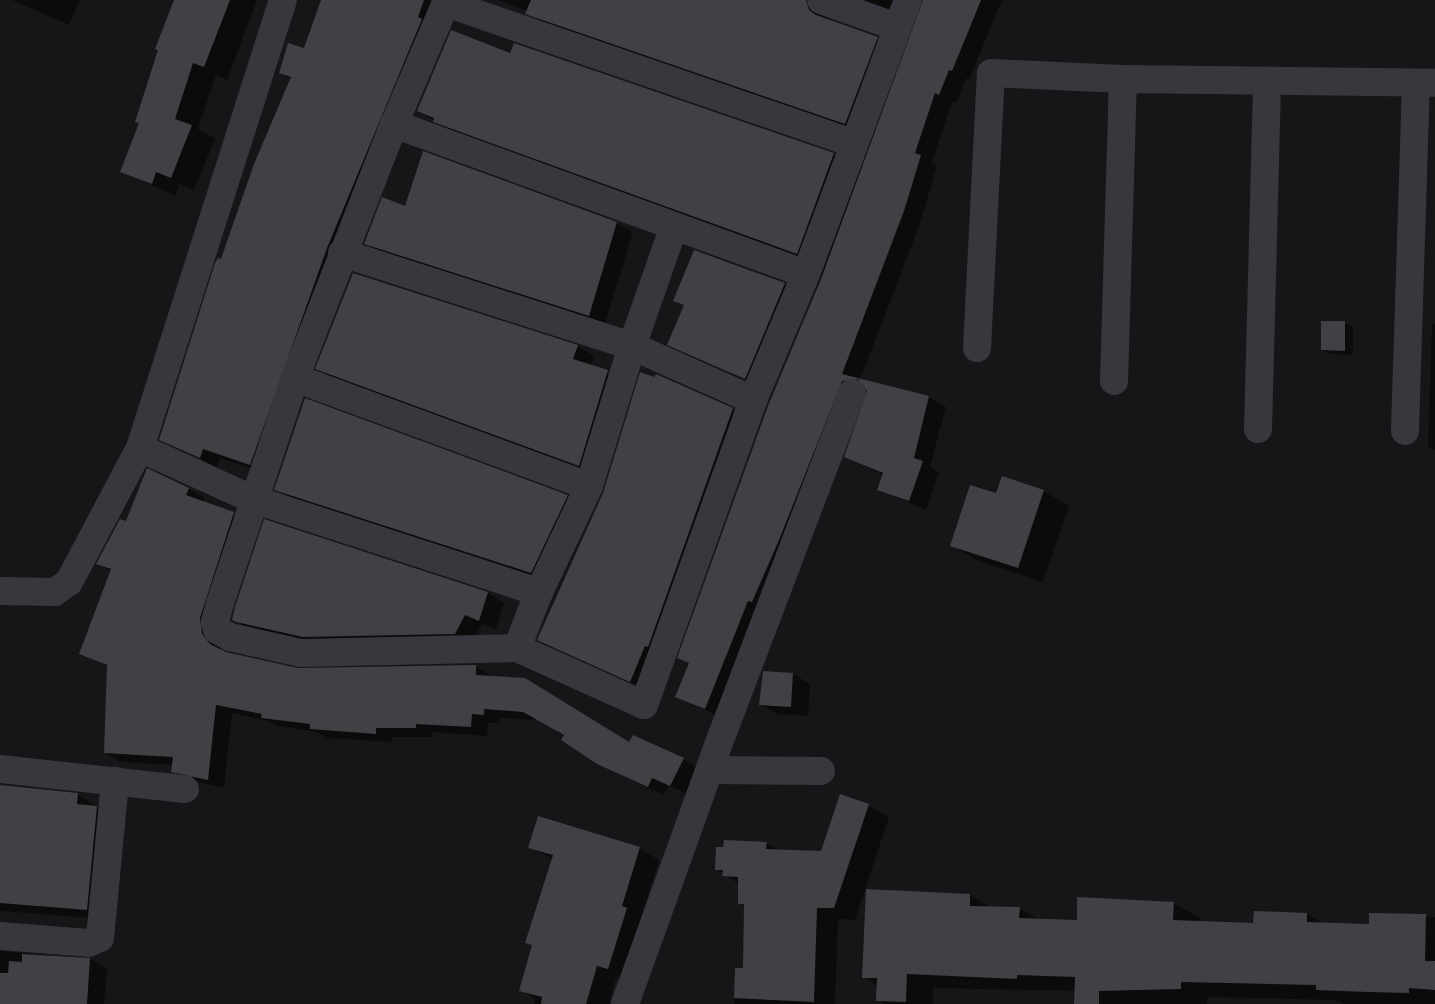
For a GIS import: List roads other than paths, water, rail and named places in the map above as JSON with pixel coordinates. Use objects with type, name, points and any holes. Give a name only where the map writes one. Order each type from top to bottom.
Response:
[{"type":"street","points":[[0,591],[55,592],[69,582],[140,448],[283,0]]},
{"type":"street","points":[[820,0],[897,27]]},
{"type":"street","points":[[853,143],[446,1],[394,124],[294,378],[252,499],[214,622],[222,634],[301,653],[517,648],[644,705],[753,400],[806,274],[853,143],[908,0]]},
{"type":"street","points":[[977,348],[991,73],[1123,79],[1425,83],[1405,431]]},
{"type":"street","points":[[1114,381],[1123,79]]},
{"type":"street","points":[[1258,429],[1267,81]]},
{"type":"street","points":[[394,124],[806,274]]},
{"type":"street","points":[[517,648],[538,592],[589,486],[632,346],[674,226]]},
{"type":"street","points":[[342,253],[632,346],[753,400]]},
{"type":"street","points":[[294,378],[589,486]]},
{"type":"street","points":[[625,1004],[710,770],[852,393]]},
{"type":"street","points":[[140,448],[252,499],[538,592]]},
{"type":"street","points":[[0,769],[184,789]]},
{"type":"street","points":[[710,770],[821,770]]},
{"type":"street","points":[[0,936],[88,943],[100,938],[115,781]]}]
